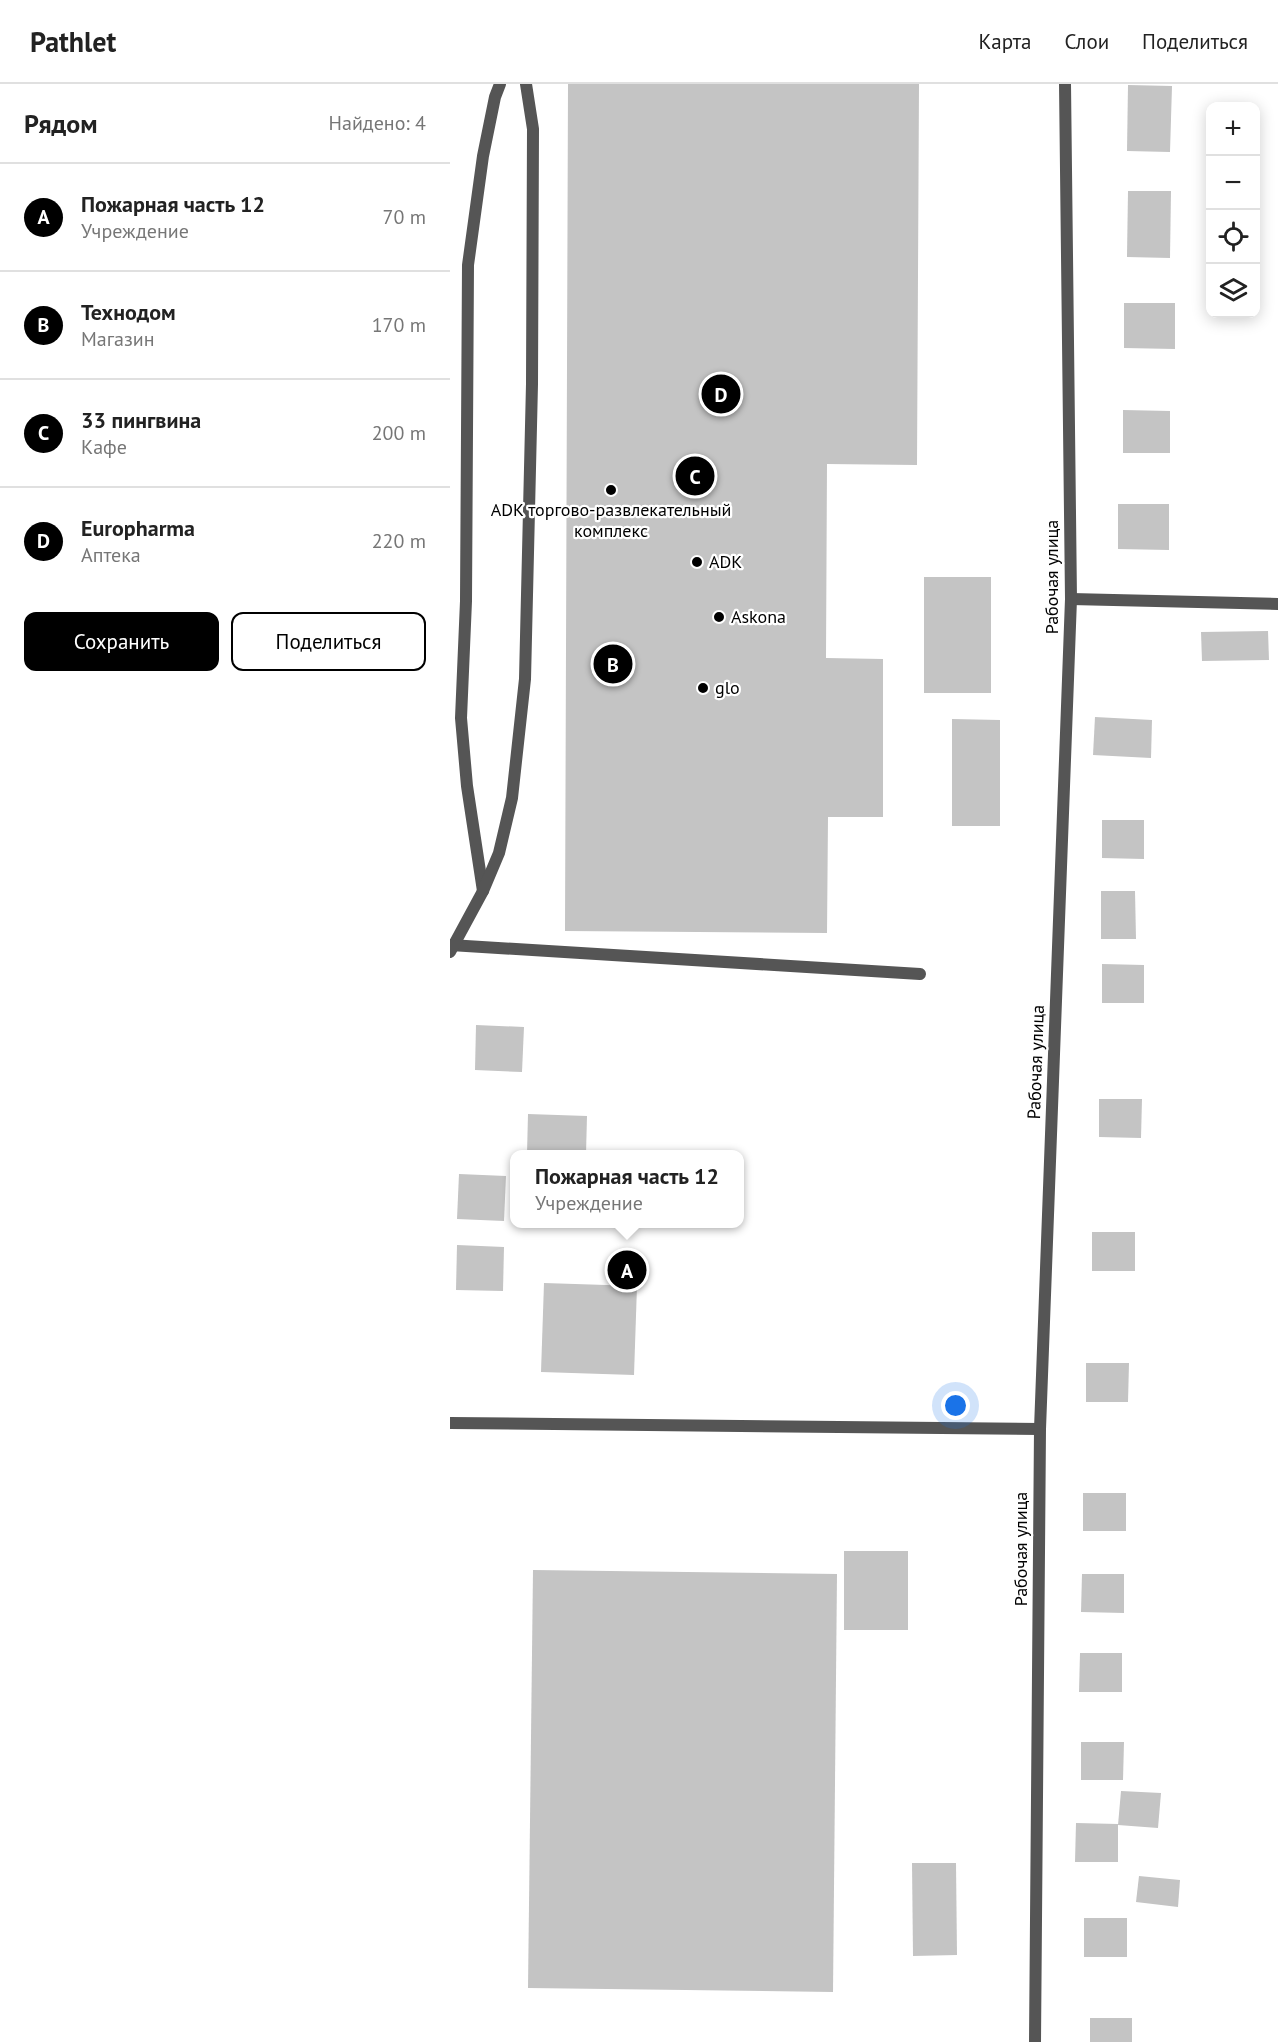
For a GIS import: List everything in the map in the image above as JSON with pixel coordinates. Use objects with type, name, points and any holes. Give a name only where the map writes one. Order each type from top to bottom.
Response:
[{"type":"street","points":[[483,891],[467,786],[461,718],[466,601],[468,265],[483,156],[495,97],[500,84]]},
{"type":"street","points":[[526,84],[533,129],[532,384],[525,679],[512,798],[499,853],[483,891],[451,947],[920,974]]},
{"type":"street","name":"Рабочая улица","points":[[1035,2042],[1040,1429],[1071,599],[1065,84]]},
{"type":"street","points":[[1071,599],[1278,604]]},
{"type":"street","points":[[450,1423],[1040,1429]]},
{"type":"building","name":"ADK","points":[[568,84],[919,84],[917,465],[827,464],[826,658],[883,659],[883,817],[828,817],[827,933],[565,931]]},
{"type":"building","points":[[1128,85],[1172,86],[1170,152],[1127,151]]},
{"type":"building","points":[[1128,191],[1171,191],[1170,258],[1127,257]]},
{"type":"building","points":[[1124,303],[1175,303],[1175,349],[1124,348]]},
{"type":"building","points":[[1123,410],[1170,411],[1170,453],[1123,453]]},
{"type":"building","points":[[1118,504],[1169,504],[1169,550],[1118,549]]},
{"type":"building","points":[[924,577],[991,577],[991,693],[924,693]]},
{"type":"building","points":[[1268,631],[1269,660],[1202,661],[1201,632]]},
{"type":"building","points":[[1095,717],[1152,720],[1151,758],[1093,755]]},
{"type":"building","points":[[952,719],[1000,720],[1000,826],[952,826]]},
{"type":"building","points":[[1102,820],[1144,820],[1144,859],[1102,858]]},
{"type":"building","points":[[1101,891],[1135,891],[1136,939],[1101,939]]},
{"type":"building","points":[[1102,964],[1144,965],[1144,1003],[1102,1003]]},
{"type":"building","points":[[476,1025],[524,1027],[522,1072],[475,1070]]},
{"type":"building","points":[[1099,1099],[1142,1099],[1141,1138],[1099,1137]]},
{"type":"building","points":[[528,1114],[587,1116],[586,1150],[527,1150]]},
{"type":"building","points":[[459,1174],[506,1176],[504,1221],[457,1219]]},
{"type":"building","points":[[1092,1232],[1135,1232],[1135,1271],[1092,1271]]},
{"type":"building","points":[[457,1245],[504,1247],[503,1291],[456,1290]]},
{"type":"building","points":[[544,1283],[637,1286],[634,1375],[541,1372]]},
{"type":"building","points":[[1086,1363],[1129,1363],[1128,1402],[1086,1402]]},
{"type":"building","points":[[1083,1493],[1126,1493],[1126,1531],[1083,1531]]},
{"type":"building","points":[[844,1551],[908,1551],[908,1630],[844,1630]]},
{"type":"building","points":[[533,1570],[837,1574],[833,1992],[528,1988]]},
{"type":"building","points":[[1082,1574],[1124,1574],[1124,1613],[1081,1612]]},
{"type":"building","points":[[1080,1653],[1122,1653],[1122,1692],[1079,1692]]},
{"type":"building","points":[[1081,1742],[1124,1742],[1123,1780],[1081,1780]]},
{"type":"building","points":[[1121,1791],[1161,1793],[1158,1828],[1118,1825]]},
{"type":"building","points":[[1076,1823],[1118,1824],[1118,1862],[1075,1862]]},
{"type":"building","points":[[912,1863],[956,1863],[957,1955],[913,1956]]},
{"type":"building","points":[[1139,1876],[1180,1880],[1178,1907],[1136,1902]]},
{"type":"building","points":[[1084,1918],[1127,1918],[1127,1957],[1084,1957]]},
{"type":"building","points":[[1090,2018],[1132,2018],[1132,2042],[1090,2042]]},
{"type":"place","name":"Europharma","points":[[721,394]]},
{"type":"place","name":"33 пингвина","points":[[695,476]]},
{"type":"place","name":"ADK торгово-развлекательный комплекс","points":[[611,490]]},
{"type":"place","name":"ADK","points":[[697,562]]},
{"type":"place","name":"Askona","points":[[719,617]]},
{"type":"place","name":"Технодом","points":[[613,664]]},
{"type":"place","name":"glo","points":[[703,688]]},
{"type":"place","name":"Пожарная часть 12","points":[[627,1270]]}]
